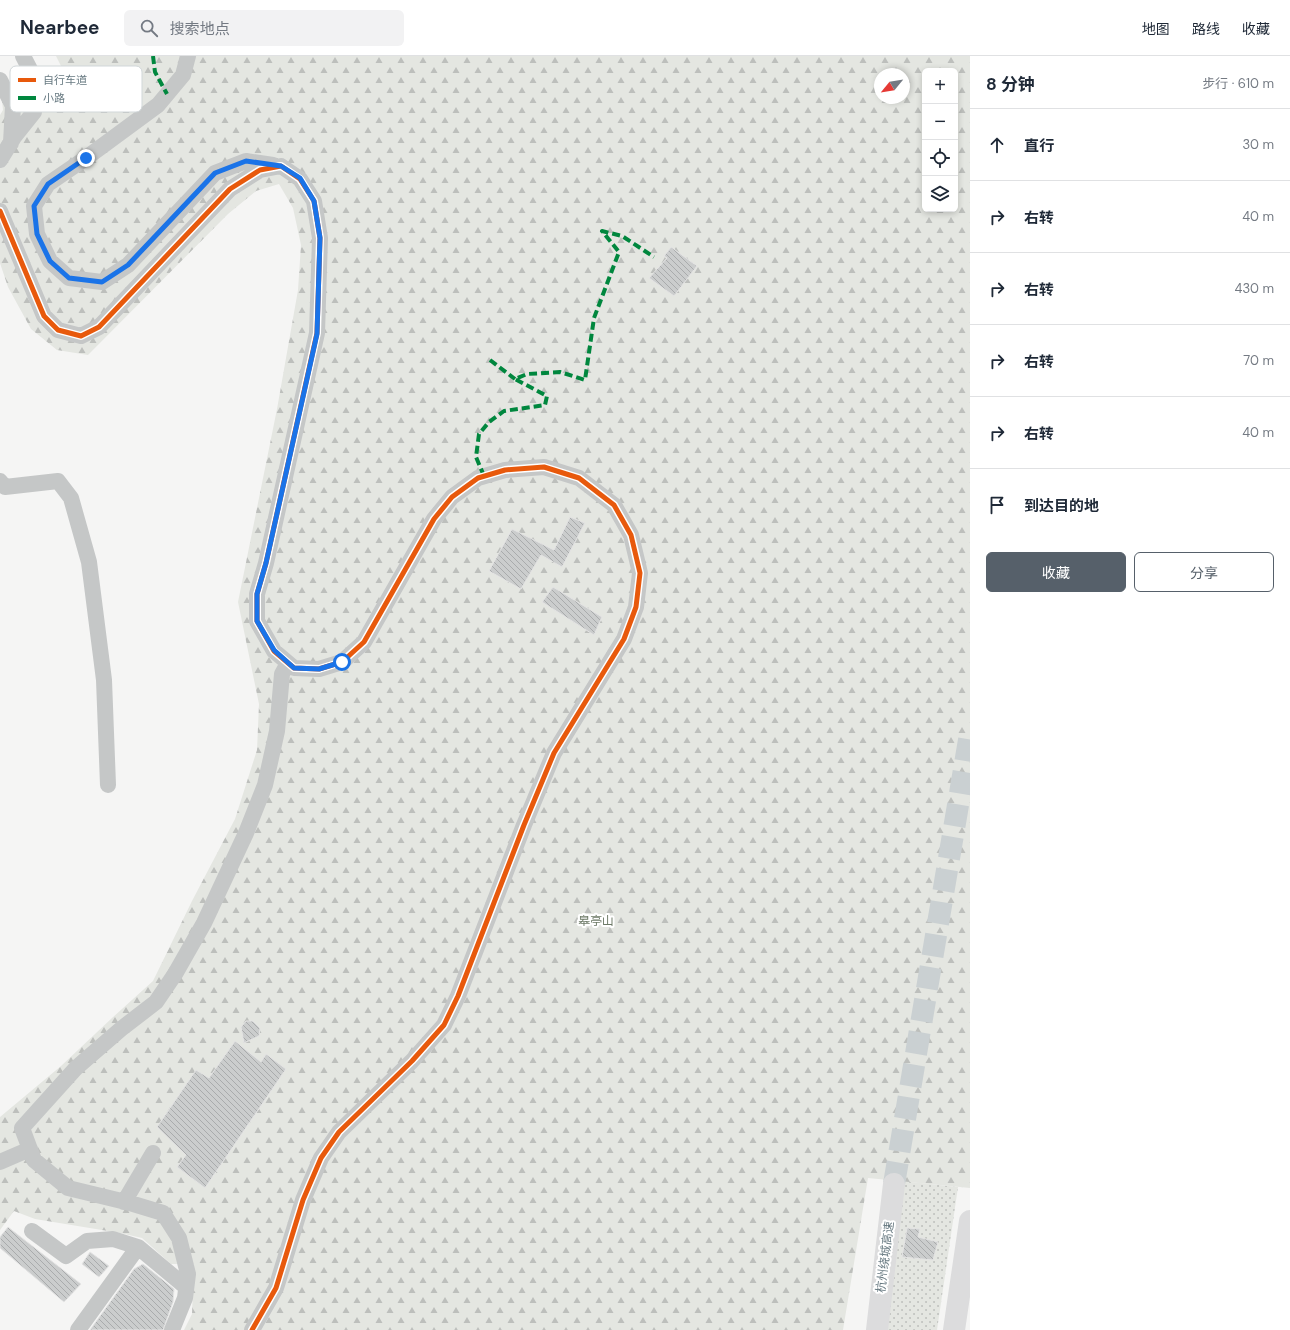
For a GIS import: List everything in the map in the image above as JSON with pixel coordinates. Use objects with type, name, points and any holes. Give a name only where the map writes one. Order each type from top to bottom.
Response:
[{"type":"highway","name":"杭州绕城高速","points":[[877,1330],[894,1184]]},
{"type":"highway","points":[[954,1330],[970,1221]]},
{"type":"street","points":[[23,56],[28,66]]},
{"type":"street","points":[[188,56],[183,75],[158,105],[48,184],[34,206],[37,234],[50,261],[69,278],[102,282],[128,265],[215,173],[246,161],[281,166],[300,178],[314,201],[320,238],[317,334],[266,563],[257,594],[257,621],[274,650],[294,668],[319,669],[342,662],[364,642],[434,519],[452,497],[478,478],[505,470],[544,468],[579,478],[614,505],[631,536],[640,573],[636,607],[624,639],[554,753],[524,825],[458,996],[444,1025],[412,1061],[339,1132],[321,1158],[303,1200],[276,1288],[252,1330]]},
{"type":"street","points":[[0,80],[10,100]]},
{"type":"street","points":[[11,143],[13,112]]},
{"type":"street","points":[[0,160],[34,112]]},
{"type":"street","points":[[0,211],[44,316],[58,330],[81,336],[99,327],[230,189],[260,170],[281,166]]},
{"type":"street","points":[[0,481],[4,487],[58,481],[71,498],[89,562],[104,680],[108,785]]},
{"type":"street","points":[[172,1330],[185,1298],[188,1274],[179,1238],[163,1213],[68,1188],[34,1160],[22,1128],[76,1068],[121,1029],[156,1002],[175,974],[204,923],[246,833],[265,784],[276,731],[282,674],[288,663]]},
{"type":"street","points":[[0,1162],[30,1150]]},
{"type":"street","points":[[124,1202],[152,1153]]},
{"type":"street","points":[[32,1231],[66,1256],[87,1241],[113,1239],[138,1247],[186,1287]]},
{"type":"street","points":[[78,1330],[138,1247]]},
{"type":"green space","name":"皋亭山","points":[[56,56],[970,56],[970,1188],[868,1178],[843,1330],[184,1330],[192,1314],[194,1264],[171,1264],[142,1238],[35,1219],[14,1211],[0,1230],[0,1117],[61,1066],[153,981],[192,901],[235,819],[257,750],[259,704],[238,602],[277,409],[298,290],[301,245],[293,208],[279,184],[256,191],[228,214],[88,355],[57,350],[31,329],[8,287],[0,263],[0,115],[3,110],[1,91],[10,92],[10,112],[142,112],[142,66],[61,66]]},
{"type":"green space","points":[[901,1181],[958,1187],[937,1330],[882,1330]]},
{"type":"building","points":[[671,247],[697,266],[674,296],[649,278],[667,258],[664,256]]},
{"type":"building","points":[[570,517],[585,523],[562,567],[541,555],[521,589],[489,571],[512,529],[554,550]]},
{"type":"building","points":[[553,587],[602,617],[594,635],[542,602]]},
{"type":"building","points":[[246,1021],[253,1021],[260,1028],[259,1036],[244,1043],[241,1027]]},
{"type":"building","points":[[235,1041],[261,1062],[266,1054],[286,1069],[205,1188],[177,1167],[186,1155],[157,1127],[196,1070],[209,1078]]},
{"type":"building","points":[[8,1227],[81,1284],[64,1302],[0,1248],[0,1237]]},
{"type":"building","points":[[907,1228],[920,1229],[918,1237],[938,1242],[933,1260],[902,1257]]},
{"type":"building","points":[[90,1252],[109,1266],[99,1277],[82,1264]]},
{"type":"building","points":[[143,1264],[174,1289],[173,1302],[163,1330],[90,1330],[134,1269]]},
{"type":"tunnel","points":[[894,1184],[970,734]]},
{"type":"marked path","points":[[153,56],[155,72],[167,94]]},
{"type":"marked path","points":[[484,476],[476,457],[479,434],[489,422],[504,411],[545,405],[547,396],[515,379],[527,374],[560,372],[585,380],[594,318],[619,252],[602,231],[622,236],[654,257]]},
{"type":"marked path","points":[[490,360],[515,379]]},
{"type":"cycle path","points":[[0,211],[44,316],[58,330],[81,336],[99,327],[230,189],[260,170],[281,166],[300,179],[314,201],[320,238],[317,333],[266,563],[257,594],[257,621],[274,651],[294,668],[319,669],[342,662],[364,642],[434,519],[452,497],[478,478],[505,470],[544,467],[579,478],[614,505],[631,535],[640,573],[636,607],[624,639],[554,753],[524,825],[458,996],[444,1025],[412,1061],[339,1132],[321,1158],[303,1200],[276,1288],[252,1330]]},
{"type":"route","points":[[86,158],[48,184],[34,206],[37,234],[50,261],[69,278],[102,282],[128,265],[215,173],[246,161],[281,166],[300,178],[314,201],[320,238],[317,334],[266,563],[257,594],[257,621],[274,650],[294,668],[319,669],[342,662]]}]
